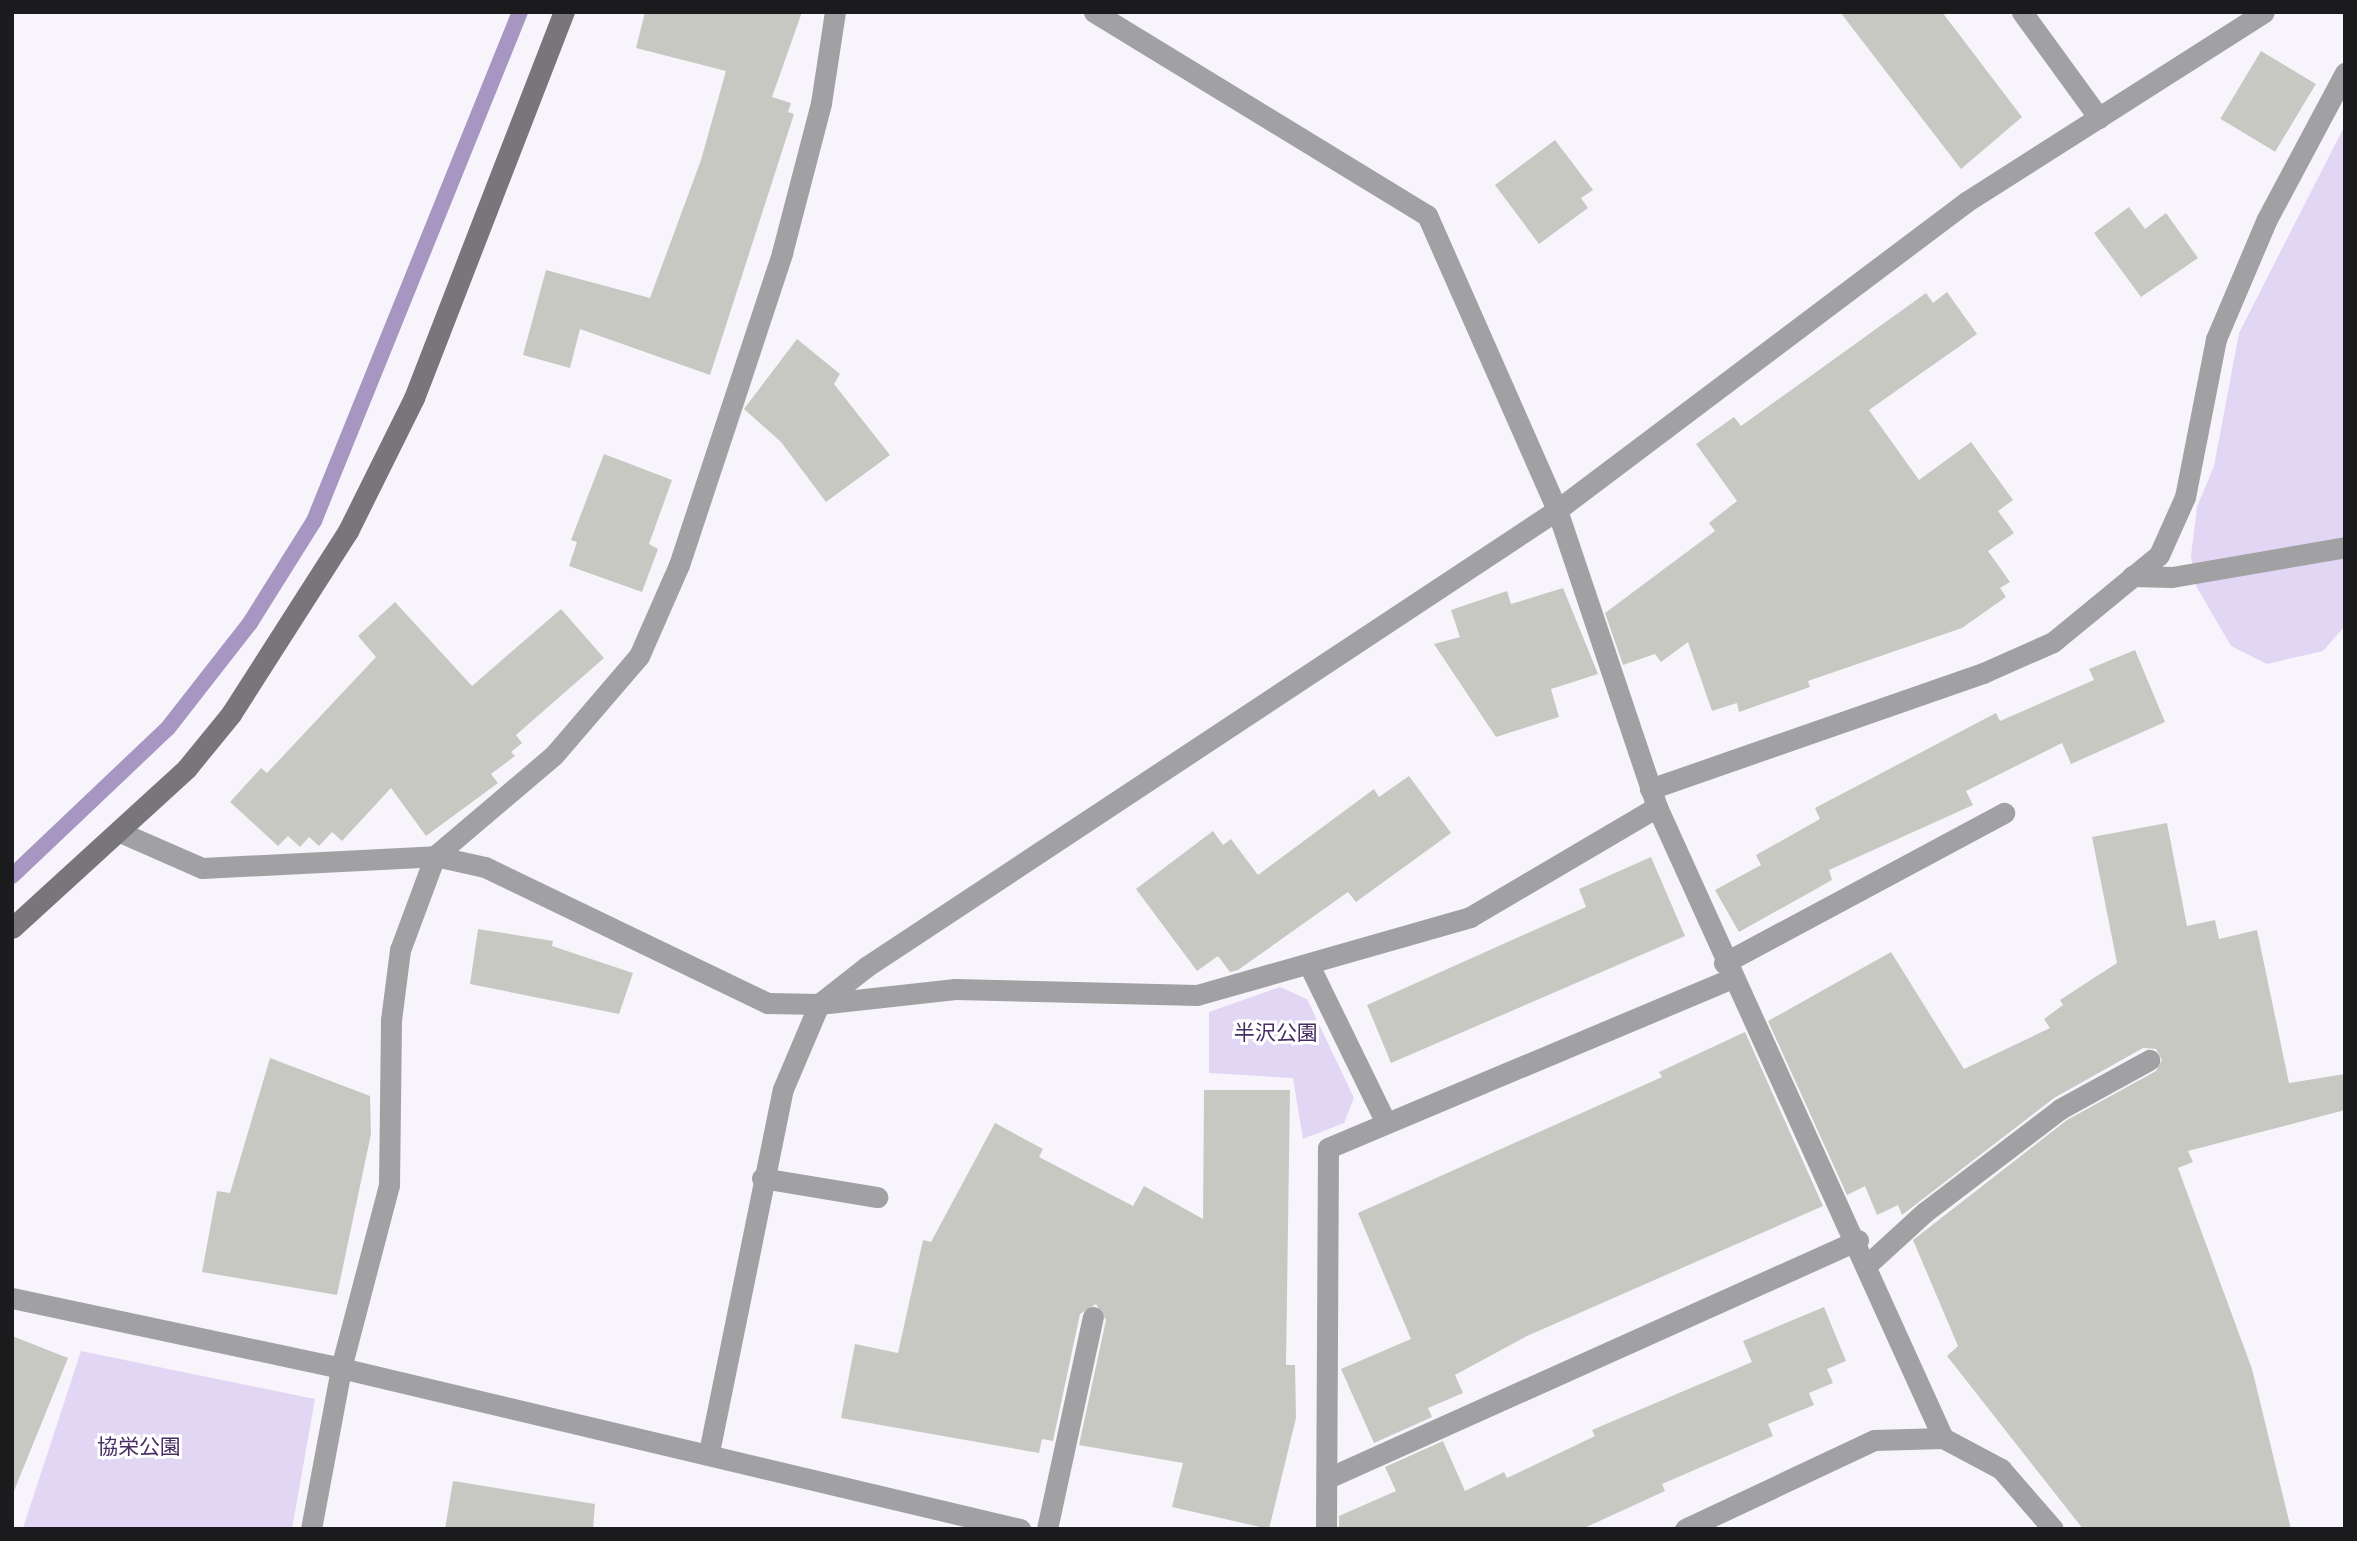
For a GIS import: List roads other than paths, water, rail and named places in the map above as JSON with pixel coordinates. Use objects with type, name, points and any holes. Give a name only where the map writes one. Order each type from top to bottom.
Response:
[{"type":"street","points":[[12,928],[122,833],[231,714],[348,531],[414,398],[564,12]]},
{"type":"street","points":[[311,1529],[341,1368],[389,1185],[391,1020],[400,950],[435,856],[554,755],[639,656],[679,565],[722,418],[782,253],[821,103],[835,12]]},
{"type":"street","points":[[1094,12],[1427,215],[1558,510],[1653,798],[1728,971],[1868,1264],[1943,1438]]},
{"type":"street","points":[[2022,12],[2099,118]]},
{"type":"street","points":[[709,1452],[762,1178],[783,1090],[819,1004],[866,967],[1558,510],[1877,264],[2264,12]]},
{"type":"street","points":[[122,833],[202,868],[435,856],[485,867],[768,1003],[819,1004],[955,989],[1197,995],[1470,917],[1653,798],[1983,673],[2053,642],[2159,555],[2178,523],[2216,339],[2267,219],[2345,73]]},
{"type":"street","points":[[2133,576],[2172,577],[2345,547]]},
{"type":"street","points":[[1326,1529],[1328,1148],[1728,971],[2004,813]]},
{"type":"street","points":[[1309,965],[1385,1121]]},
{"type":"street","points":[[1868,1264],[1925,1212],[2060,1109],[2149,1060]]},
{"type":"street","points":[[762,1178],[877,1197]]},
{"type":"street","points":[[1328,1478],[1857,1240]]},
{"type":"street","points":[[12,1298],[341,1368],[709,1452],[1020,1529]]},
{"type":"street","points":[[1047,1529],[1093,1317]]},
{"type":"street","points":[[1685,1529],[1874,1440],[1943,1438],[2001,1469],[2053,1529]]},
{"type":"waterway","points":[[12,876],[168,728],[250,623],[314,521],[520,12]]},
{"type":"park label","name":"半沢公園","points":[[1276,1033]]},
{"type":"park label","name":"協栄公園","points":[[139,1447]]}]
